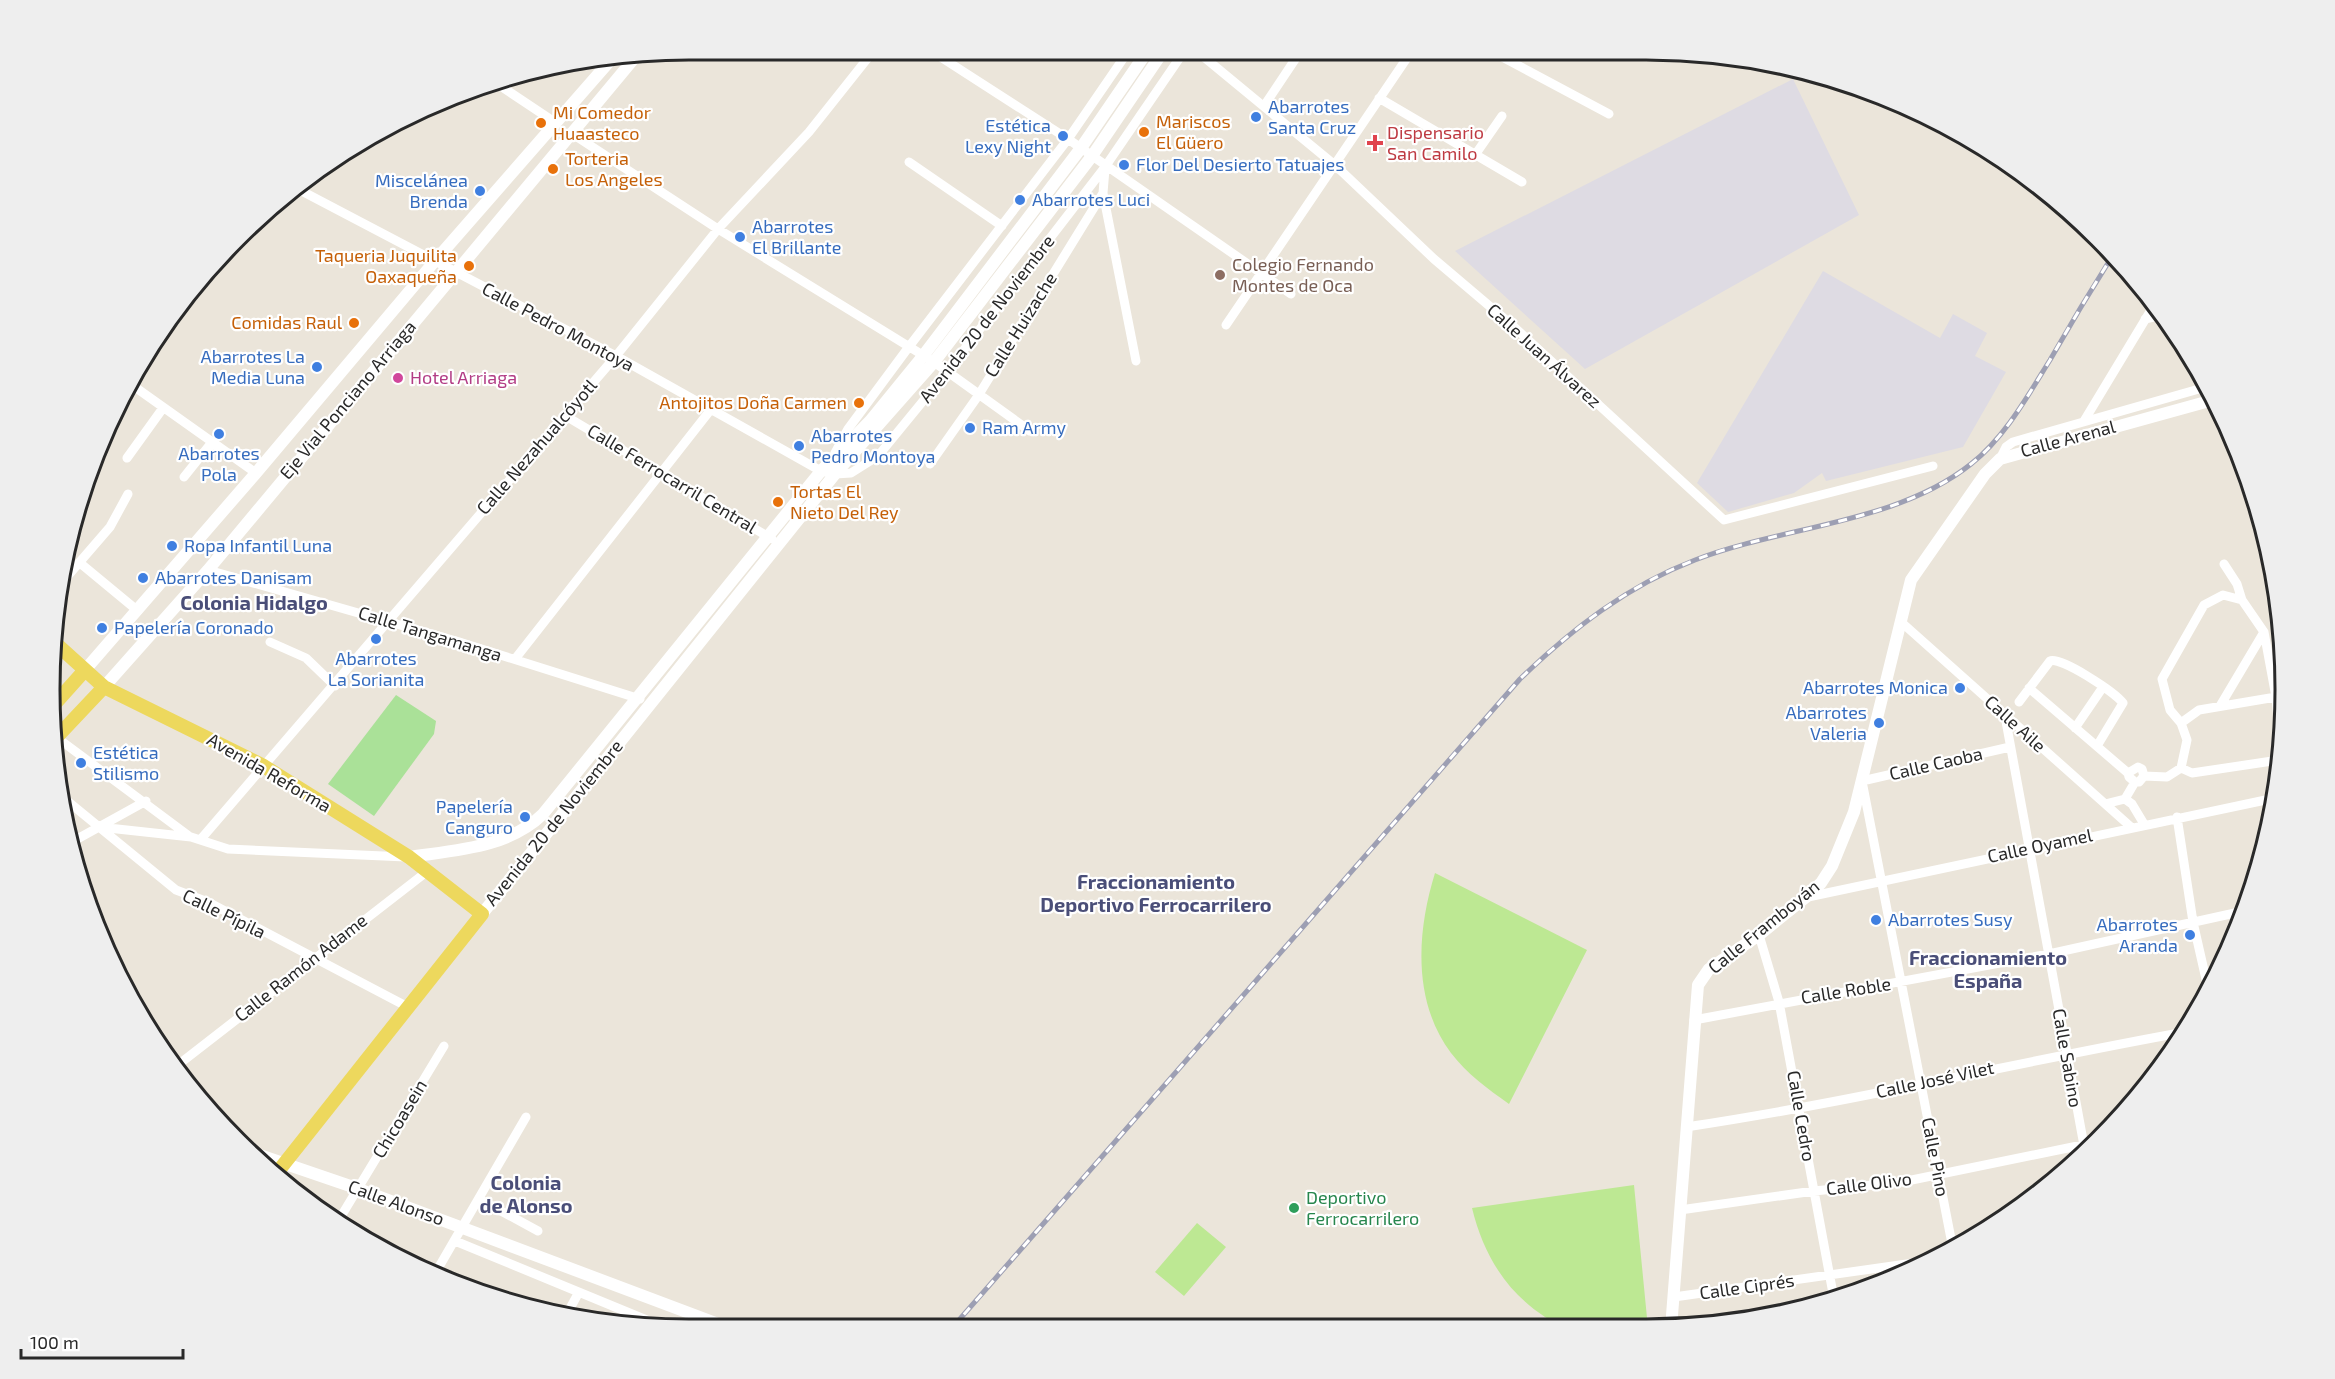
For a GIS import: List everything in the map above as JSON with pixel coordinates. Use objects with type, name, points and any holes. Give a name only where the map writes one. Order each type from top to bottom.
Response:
[{"type":"main road","name":"Avenida 20 de Noviembre","points":[[1087,152],[1142,60]]},
{"type":"main road","name":"Avenida 20 de Noviembre","points":[[281,1168],[406,1006],[928,359],[1157,60]]},
{"type":"main road","name":"Eje Vial Ponciano Arriaga","points":[[61,732],[208,570],[630,63]]},
{"type":"main road","name":"Eje Vial Ponciano Arriaga","points":[[60,696],[138,611],[434,262],[606,65]]},
{"type":"main road","name":"Avenida 20 de Noviembre","points":[[410,857],[495,843],[519,834],[543,814],[821,471],[928,359]]},
{"type":"main road","name":"Calle Arenal","points":[[2000,459],[2205,402]]},
{"type":"main road","name":"Calle Framboyán","points":[[1672,1318],[1698,985],[1703,976],[1806,897],[1821,883],[1832,866],[1854,812],[1905,595],[1920,564],[1985,474],[2000,459]]},
{"type":"main road","name":"Avenida Reforma","points":[[61,648],[104,687],[262,765],[410,857],[482,914]]},
{"type":"main road","name":"Calle Alonso","points":[[268,1158],[462,1227],[705,1319]]},
{"type":"street","name":"Calle Nezahualcóyotl","points":[[201,839],[262,765],[335,687],[616,356],[718,229],[809,132],[866,60]]},
{"type":"street","points":[[945,60],[1068,139],[1291,294]]},
{"type":"street","name":"Avenida 20 de Noviembre","points":[[833,458],[848,429],[1068,139],[1122,60]]},
{"type":"street","name":"Avenida 20 de Noviembre","points":[[821,471],[835,474],[851,473],[878,456],[946,373],[1106,166],[1178,60]]},
{"type":"street","name":"Calle Juan Álvarez","points":[[1208,60],[1336,166],[1434,259],[1513,326],[1724,520],[1933,465]]},
{"type":"street","points":[[1264,106],[1295,60]]},
{"type":"street","points":[[1226,326],[1405,60]]},
{"type":"street","points":[[1507,60],[1609,114]]},
{"type":"street","points":[[503,88],[556,123]]},
{"type":"street","points":[[1379,98],[1521,182]]},
{"type":"street","points":[[1475,155],[1502,116]]},
{"type":"street","points":[[571,133],[718,229],[928,359],[1030,431]]},
{"type":"street","points":[[909,162],[1002,226]]},
{"type":"street","points":[[1106,166],[1102,193],[1136,361]]},
{"type":"street","name":"Calle Pedro Montoya","points":[[303,192],[616,356],[821,471]]},
{"type":"street","name":"Calle Huizache","points":[[930,464],[978,396],[1102,193]]},
{"type":"street","points":[[2084,421],[2149,312]]},
{"type":"street","points":[[2145,319],[2153,317]]},
{"type":"street","points":[[137,389],[256,473]]},
{"type":"street","name":"Calle Arenal","points":[[2000,459],[2006,447],[2013,441],[2198,389]]},
{"type":"street","points":[[128,458],[163,408]]},
{"type":"street","points":[[516,659],[712,408]]},
{"type":"street","name":"Calle Ferrocarril Central","points":[[564,415],[779,544]]},
{"type":"street","points":[[184,477],[212,442]]},
{"type":"street","points":[[71,574],[111,527],[128,494]]},
{"type":"street","points":[[80,563],[138,611]]},
{"type":"street","points":[[2224,564],[2237,585],[2242,600],[2264,632],[2275,691]]},
{"type":"street","name":"Calle Tangamanga","points":[[208,570],[516,659],[651,703]]},
{"type":"street","points":[[2134,782],[2139,782],[2144,777],[2167,777],[2181,768],[2187,740],[2181,723],[2170,710],[2162,679],[2204,605],[2223,595],[2242,600]]},
{"type":"street","name":"Calle Aile","points":[[1900,621],[2131,827]]},
{"type":"street","points":[[2220,706],[2264,632]]},
{"type":"street","points":[[270,642],[306,658],[335,687]]},
{"type":"street","points":[[2019,702],[2054,658],[2121,700],[2123,707],[2097,746]]},
{"type":"street","points":[[2076,728],[2103,687]]},
{"type":"street","points":[[2029,688],[2128,773],[2134,782]]},
{"type":"street","points":[[2181,723],[2199,710],[2275,697]]},
{"type":"street","name":"Calle Sabino","points":[[2006,716],[2066,1053],[2086,1140]]},
{"type":"street","points":[[62,743],[146,801],[191,837]]},
{"type":"street","name":"Calle Caoba","points":[[1862,781],[2010,747]]},
{"type":"street","points":[[2181,768],[2192,773],[2271,761]]},
{"type":"street","points":[[2128,773],[2134,767],[2138,767],[2142,769],[2144,777]]},
{"type":"street","name":"Calle Pino","points":[[1862,781],[1951,1240]]},
{"type":"street","points":[[2105,804],[2125,799],[2134,782]]},
{"type":"street","points":[[2125,799],[2132,804],[2144,824]]},
{"type":"street","name":"Calle Oyamel","points":[[1806,897],[2265,800]]},
{"type":"street","points":[[78,839],[146,801]]},
{"type":"street","name":"Calle Pípila","points":[[71,804],[176,890],[208,902],[406,1006]]},
{"type":"street","points":[[2177,817],[2193,922],[2205,977]]},
{"type":"street","points":[[99,827],[191,837],[228,849],[410,857]]},
{"type":"street","name":"Calle Ramón Adame","points":[[182,1062],[429,870]]},
{"type":"street","name":"Calle Roble","points":[[1694,1020],[1779,1002],[2049,954],[2234,913]]},
{"type":"street","name":"Calle Cedro","points":[[1759,935],[1779,1002],[1833,1291]]},
{"type":"street","name":"Calle José Vilet","points":[[1686,1126],[1800,1110],[1921,1082],[2172,1034]]},
{"type":"street","name":"Chicoasein","points":[[342,1215],[444,1046]]},
{"type":"street","points":[[439,1267],[526,1117]]},
{"type":"street","name":"Calle Olivo","points":[[1680,1210],[1939,1175],[2077,1148]]},
{"type":"street","points":[[479,1199],[538,1231]]},
{"type":"street","name":"Calle Alonso","points":[[455,1241],[641,1317]]},
{"type":"street","name":"Calle Ciprés","points":[[1674,1297],[1898,1266]]},
{"type":"street","points":[[570,1308],[579,1292]]},
{"type":"shaded area","points":[[1793,79],[1859,215],[1585,369],[1455,251]]},
{"type":"shaded area","points":[[1823,271],[1940,338],[1953,314],[1987,333],[1975,356],[2006,372],[1963,447],[1826,481],[1822,473],[1794,493],[1728,512],[1697,483]]},
{"type":"green space","points":[[396,695],[436,721],[434,734],[374,816],[328,784]]},
{"type":"green space","points":[[1435,873],[1587,950],[1509,1104],[1478,1081],[1457,1061],[1438,1033],[1430,1011],[1424,988],[1422,942],[1424,918]]},
{"type":"green space","points":[[1634,1185],[1647,1319],[1548,1319],[1518,1295],[1498,1270],[1482,1240],[1472,1208]]},
{"type":"green space","points":[[1197,1223],[1226,1247],[1184,1296],[1155,1272]]},
{"type":"railway","points":[[960,1319],[1520,679],[1580,626],[1623,596],[1670,571],[1729,549],[1838,522],[1908,500],[1941,484],[1971,464],[1994,442],[2015,416],[2108,263]]},
{"type":"place","name":"Abarrotes Santa Cruz","points":[[1256,117]]},
{"type":"place","name":"Mi Comedor Huaasteco","points":[[541,123]]},
{"type":"place","name":"Mariscos El Güero","points":[[1144,132]]},
{"type":"place","name":"Estética Lexy Night","points":[[1063,136]]},
{"type":"place","name":"Dispensario San Camilo","points":[[1375,143]]},
{"type":"place","name":"Flor Del Desierto Tatuajes","points":[[1124,165]]},
{"type":"place","name":"Torteria Los Angeles","points":[[553,169]]},
{"type":"place","name":"Miscelánea Brenda","points":[[480,191]]},
{"type":"place","name":"Abarrotes Luci","points":[[1020,200]]},
{"type":"place","name":"Abarrotes El Brillante","points":[[740,237]]},
{"type":"place","name":"Taqueria Juquilita Oaxaqueña","points":[[469,266]]},
{"type":"place","name":"Colegio Fernando Montes de Oca","points":[[1220,275]]},
{"type":"place","name":"Comidas Raul","points":[[354,323]]},
{"type":"place","name":"Abarrotes La Media Luna","points":[[317,367]]},
{"type":"place","name":"Hotel Arriaga","points":[[398,378]]},
{"type":"place","name":"Antojitos Doña Carmen","points":[[859,403]]},
{"type":"place","name":"Ram Army","points":[[970,428]]},
{"type":"place","name":"Abarrotes Pola","points":[[219,434]]},
{"type":"place","name":"Abarrotes Pedro Montoya","points":[[799,446]]},
{"type":"place","name":"Tortas El Nieto Del Rey","points":[[778,502]]},
{"type":"place","name":"Ropa Infantil Luna","points":[[172,546]]},
{"type":"place","name":"Abarrotes Danisam","points":[[143,578]]},
{"type":"place","name":"Papelería Coronado","points":[[102,628]]},
{"type":"place","name":"Abarrotes La Sorianita","points":[[376,639]]},
{"type":"place","name":"Abarrotes Monica","points":[[1960,688]]},
{"type":"place","name":"Abarrotes Valeria","points":[[1879,723]]},
{"type":"place","name":"Estética Stilismo","points":[[81,763]]},
{"type":"place","name":"Papelería Canguro","points":[[525,817]]},
{"type":"place","name":"Abarrotes Susy","points":[[1876,920]]},
{"type":"place","name":"Abarrotes Aranda","points":[[2190,935]]},
{"type":"place","name":"Deportivo Ferrocarrilero","points":[[1294,1208]]},
{"type":"district","name":"Colonia Hidalgo","points":[[254,603]]},
{"type":"district","name":"Fraccionamiento Deportivo Ferrocarrilero","points":[[1156,894]]},
{"type":"district","name":"Fraccionamiento España","points":[[1988,970]]},
{"type":"district","name":"Colonia de Alonso","points":[[526,1194]]}]
